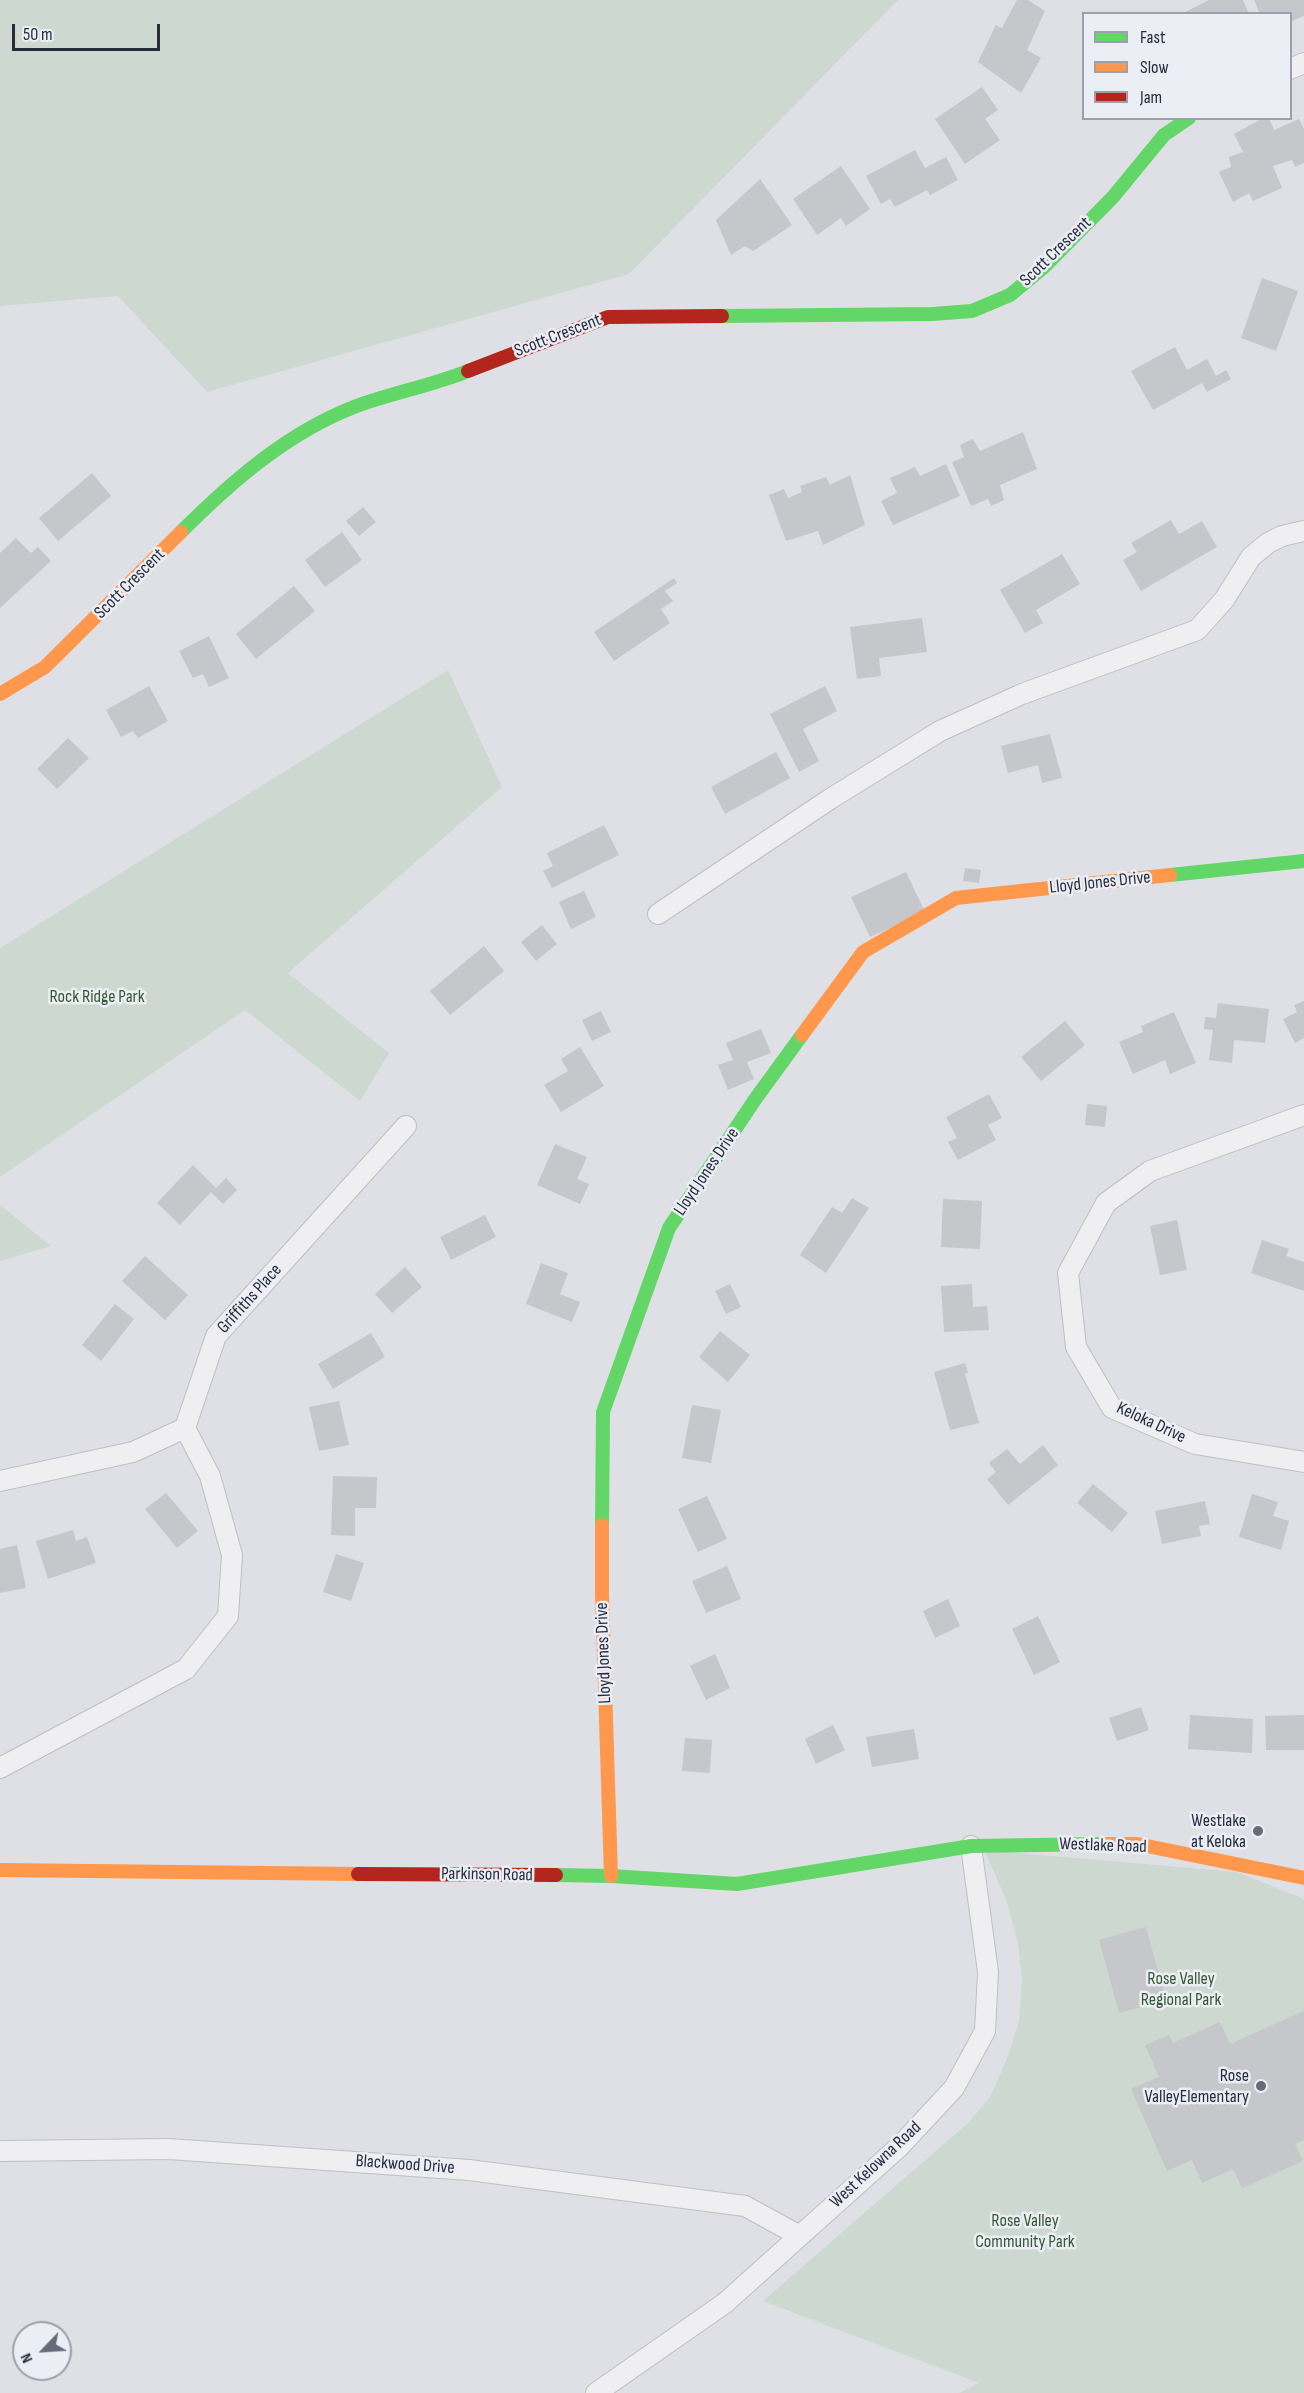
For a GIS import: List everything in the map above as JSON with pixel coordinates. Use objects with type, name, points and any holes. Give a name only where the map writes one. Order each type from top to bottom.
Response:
[{"type":"street","name":"Scott Crescent","points":[[0,694],[45,667],[189,524],[244,474],[291,439],[354,407],[440,382],[608,317],[933,314],[972,310],[1010,295],[1044,267],[1113,197],[1164,135],[1186,120]]},
{"type":"street","points":[[658,914],[830,799],[940,731],[1022,694],[1197,630],[1224,600],[1251,557],[1268,543],[1304,531]]},
{"type":"street","name":"Lloyd Jones Drive","points":[[611,1876],[602,1594],[603,1412],[669,1228],[756,1098],[863,952],[956,898],[1304,861]]},
{"type":"street","name":"Keloka Drive","points":[[1304,1116],[1150,1171],[1106,1203],[1068,1273],[1076,1347],[1112,1408],[1195,1444],[1304,1462]]},
{"type":"street","name":"Griffiths Place","points":[[185,1428],[216,1336],[406,1126]]},
{"type":"street","points":[[0,1481],[133,1452],[185,1428],[210,1476],[232,1555],[228,1616],[186,1669],[0,1768]]},
{"type":"street","name":"Westlake Road","points":[[971,1846],[1137,1844],[1304,1878]]},
{"type":"street","name":"Parkinson Road","points":[[0,1870],[611,1876],[737,1884],[971,1846]]},
{"type":"street","name":"West Kelowna Road","points":[[596,2393],[725,2303],[900,2146],[954,2088],[985,2031],[988,1971],[971,1846]]},
{"type":"street","name":"Blackwood Drive","points":[[0,2151],[169,2149],[470,2170],[745,2206],[800,2236]]},
{"type":"green space","points":[[0,0],[898,0],[629,274],[207,392],[118,296],[0,306]]},
{"type":"green space","name":"Rock Ridge Park","points":[[448,670],[502,787],[288,973],[389,1053],[360,1101],[245,1010],[0,1177],[0,948]]},
{"type":"green space","points":[[0,1205],[51,1246],[0,1261]]},
{"type":"green space","points":[[984,1850],[1237,1872],[1304,1899],[1304,2393],[959,2393],[979,2383],[763,2301],[969,2122],[990,2097],[1007,2059],[1019,2021],[1022,1980],[1018,1942],[1006,1899]]},
{"type":"building","points":[[1017,0],[1028,0],[1045,11],[1027,50],[1041,58],[1021,93],[978,62],[996,25],[1002,28]]},
{"type":"building","points":[[1209,0],[1243,0],[1248,12],[1185,12]]},
{"type":"building","points":[[1254,0],[1304,0],[1304,16],[1292,21],[1292,12],[1259,12]]},
{"type":"building","points":[[982,87],[998,110],[985,119],[1000,140],[965,164],[935,119]]},
{"type":"building","points":[[1299,119],[1304,129],[1304,163],[1295,167],[1292,160],[1273,166],[1282,188],[1253,201],[1249,193],[1233,202],[1219,172],[1231,167],[1229,157],[1243,152],[1234,134],[1259,120],[1270,120],[1274,130]]},
{"type":"building","points":[[915,150],[925,168],[946,157],[958,180],[930,195],[927,190],[895,207],[890,199],[881,204],[866,176]]},
{"type":"building","points":[[841,166],[870,209],[846,226],[841,218],[817,235],[793,199]]},
{"type":"building","points":[[760,179],[792,225],[753,251],[745,246],[731,255],[716,220]]},
{"type":"building","points":[[1262,278],[1298,291],[1276,351],[1241,338]]},
{"type":"building","points":[[1175,347],[1187,370],[1207,359],[1216,376],[1226,370],[1231,379],[1207,392],[1202,383],[1153,410],[1131,371]]},
{"type":"building","points":[[1023,432],[1037,469],[1000,485],[1004,500],[991,506],[988,499],[971,506],[952,462],[964,457],[960,445],[973,439],[980,451]]},
{"type":"building","points":[[946,464],[960,496],[893,525],[881,501],[897,493],[890,478],[915,467],[920,476]]},
{"type":"building","points":[[92,473],[111,496],[58,541],[39,518]]},
{"type":"building","points":[[850,475],[865,525],[823,545],[818,531],[786,541],[769,495],[784,489],[788,498],[802,492],[800,486],[826,477],[830,485]]},
{"type":"building","points":[[363,507],[376,522],[359,536],[346,521]]},
{"type":"building","points":[[1171,520],[1179,534],[1202,521],[1217,547],[1141,591],[1123,560],[1137,552],[1131,543]]},
{"type":"building","points":[[342,532],[362,560],[325,587],[305,560]]},
{"type":"building","points":[[16,538],[31,553],[38,547],[51,561],[0,608],[0,553]]},
{"type":"building","points":[[1062,554],[1080,584],[1036,610],[1043,623],[1025,633],[1000,590]]},
{"type":"building","points":[[674,578],[677,583],[665,591],[673,601],[661,609],[670,623],[614,661],[594,632]]},
{"type":"building","points":[[294,586],[315,611],[256,659],[236,634]]},
{"type":"building","points":[[922,618],[927,652],[879,658],[881,676],[857,679],[850,627]]},
{"type":"building","points":[[209,636],[229,678],[209,687],[203,674],[193,678],[179,651]]},
{"type":"building","points":[[149,686],[168,721],[138,738],[133,731],[121,737],[106,710]]},
{"type":"building","points":[[825,686],[837,711],[803,729],[819,761],[799,772],[770,714]]},
{"type":"building","points":[[1050,734],[1062,778],[1042,783],[1038,765],[1008,773],[1001,746]]},
{"type":"building","points":[[68,738],[89,758],[57,789],[37,769]]},
{"type":"building","points":[[776,752],[790,778],[725,814],[711,787]]},
{"type":"building","points":[[604,825],[619,855],[552,888],[543,871],[553,866],[547,853]]},
{"type":"building","points":[[965,868],[981,870],[979,883],[963,881]]},
{"type":"building","points":[[906,872],[925,912],[870,937],[851,897]]},
{"type":"building","points":[[584,891],[596,917],[571,929],[559,902]]},
{"type":"building","points":[[542,925],[557,944],[536,961],[521,942]]},
{"type":"building","points":[[484,946],[504,971],[450,1015],[430,991]]},
{"type":"building","points":[[1304,1001],[1304,1038],[1295,1043],[1283,1019],[1297,1012],[1294,1005]]},
{"type":"building","points":[[1218,1003],[1269,1009],[1265,1043],[1234,1040],[1232,1063],[1209,1060],[1213,1030],[1204,1029],[1205,1017],[1216,1018]]},
{"type":"building","points":[[601,1011],[611,1032],[592,1041],[582,1020]]},
{"type":"building","points":[[1174,1012],[1196,1063],[1170,1074],[1165,1060],[1133,1074],[1119,1042],[1143,1032],[1141,1026]]},
{"type":"building","points":[[1065,1021],[1085,1045],[1041,1081],[1021,1057]]},
{"type":"building","points":[[761,1029],[771,1053],[747,1062],[754,1079],[728,1090],[718,1065],[733,1060],[726,1043]]},
{"type":"building","points":[[580,1047],[604,1086],[561,1112],[544,1085],[568,1071],[561,1059]]},
{"type":"building","points":[[989,1094],[1002,1118],[988,1125],[996,1140],[958,1160],[948,1142],[957,1138],[946,1117]]},
{"type":"building","points":[[1087,1104],[1107,1106],[1105,1127],[1085,1125]]},
{"type":"building","points":[[555,1144],[587,1157],[577,1179],[589,1184],[580,1204],[537,1185]]},
{"type":"building","points":[[193,1165],[216,1188],[226,1178],[237,1190],[223,1204],[211,1192],[180,1225],[157,1203]]},
{"type":"building","points":[[852,1198],[869,1208],[826,1273],[800,1255],[832,1207],[842,1213]]},
{"type":"building","points":[[943,1199],[982,1201],[980,1249],[941,1247]]},
{"type":"building","points":[[485,1215],[496,1237],[451,1260],[440,1237]]},
{"type":"building","points":[[1177,1220],[1187,1270],[1160,1275],[1150,1226]]},
{"type":"building","points":[[1262,1240],[1289,1249],[1286,1256],[1304,1262],[1304,1291],[1251,1273]]},
{"type":"building","points":[[145,1256],[188,1295],[165,1320],[122,1281]]},
{"type":"building","points":[[541,1263],[568,1273],[560,1294],[580,1302],[572,1322],[526,1304]]},
{"type":"building","points":[[405,1267],[422,1287],[392,1313],[375,1294]]},
{"type":"building","points":[[730,1284],[741,1307],[726,1314],[715,1291]]},
{"type":"building","points":[[972,1284],[973,1307],[987,1306],[989,1330],[944,1332],[941,1286]]},
{"type":"building","points":[[115,1304],[134,1319],[101,1361],[82,1345]]},
{"type":"building","points":[[720,1331],[750,1355],[728,1382],[699,1357]]},
{"type":"building","points":[[371,1333],[385,1357],[333,1389],[318,1364]]},
{"type":"building","points":[[965,1363],[968,1373],[965,1374],[979,1423],[950,1430],[934,1372]]},
{"type":"building","points":[[339,1401],[349,1445],[319,1451],[309,1407]]},
{"type":"building","points":[[692,1405],[721,1410],[711,1463],[682,1458]]},
{"type":"building","points":[[1043,1445],[1058,1465],[1008,1505],[987,1479],[996,1472],[989,1463],[1007,1449],[1020,1464]]},
{"type":"building","points":[[333,1476],[377,1477],[376,1508],[355,1508],[355,1536],[331,1535]]},
{"type":"building","points":[[1093,1484],[1128,1513],[1112,1532],[1077,1503]]},
{"type":"building","points":[[166,1493],[198,1531],[177,1548],[145,1509]]},
{"type":"building","points":[[1252,1494],[1278,1502],[1273,1516],[1289,1521],[1281,1550],[1239,1537]]},
{"type":"building","points":[[707,1496],[727,1539],[698,1552],[678,1509]]},
{"type":"building","points":[[1205,1501],[1210,1524],[1199,1526],[1201,1536],[1162,1544],[1155,1511]]},
{"type":"building","points":[[73,1530],[76,1541],[87,1537],[96,1563],[48,1579],[36,1541]]},
{"type":"building","points":[[17,1545],[26,1588],[0,1593],[0,1549]]},
{"type":"building","points":[[336,1554],[364,1563],[351,1601],[323,1592]]},
{"type":"building","points":[[727,1566],[741,1599],[706,1613],[692,1581]]},
{"type":"building","points":[[948,1599],[960,1626],[935,1638],[923,1611]]},
{"type":"building","points":[[1038,1616],[1060,1662],[1034,1675],[1012,1629]]},
{"type":"building","points":[[715,1654],[730,1688],[706,1700],[690,1666]]},
{"type":"building","points":[[1141,1707],[1149,1730],[1117,1741],[1109,1718]]},
{"type":"building","points":[[1190,1715],[1253,1719],[1252,1753],[1188,1749]]},
{"type":"building","points":[[1304,1715],[1304,1750],[1266,1750],[1265,1716]]},
{"type":"building","points":[[833,1725],[845,1750],[816,1764],[805,1739]]},
{"type":"building","points":[[914,1729],[919,1759],[872,1767],[866,1737]]},
{"type":"building","points":[[685,1738],[712,1740],[710,1773],[682,1771]]},
{"type":"building","points":[[1146,1927],[1166,2000],[1119,2013],[1099,1940]]},
{"type":"building","points":[[1304,2011],[1304,2140],[1295,2144],[1303,2161],[1242,2188],[1233,2169],[1202,2183],[1192,2160],[1167,2171],[1131,2089],[1159,2077],[1145,2045],[1169,2035],[1173,2043],[1220,2022],[1230,2044]]},
{"type":"traffic: fast","points":[[722,316],[933,314],[972,311],[1010,295],[1044,267],[1113,197],[1164,135],[1186,120]]},
{"type":"traffic: fast","points":[[181,532],[240,477],[306,430],[354,407],[468,371]]},
{"type":"traffic: fast","points":[[1170,875],[1304,861]]},
{"type":"traffic: fast","points":[[602,1525],[603,1412],[669,1228],[756,1098],[802,1035]]},
{"type":"traffic: fast","points":[[556,1875],[737,1884],[971,1846],[1103,1844]]},
{"type":"traffic: slow","points":[[0,694],[45,667],[181,532]]},
{"type":"traffic: slow","points":[[802,1035],[863,952],[956,898],[1170,875]]},
{"type":"traffic: slow","points":[[602,1525],[611,1876]]},
{"type":"traffic: slow","points":[[1103,1844],[1137,1844],[1304,1878]]},
{"type":"traffic: slow","points":[[0,1870],[358,1874]]},
{"type":"traffic: jam","points":[[468,371],[608,317],[722,316]]},
{"type":"traffic: jam","points":[[358,1874],[556,1875]]},
{"type":"place","name":"Westlake at Keloka","points":[[1258,1831]]},
{"type":"place","name":"Rose ValleyElementary","points":[[1261,2086]]},
{"type":"park label","name":"Rose Valley Regional Park","points":[[1181,1989]]},
{"type":"park label","name":"Rose Valley Community Park","points":[[1025,2231]]}]
